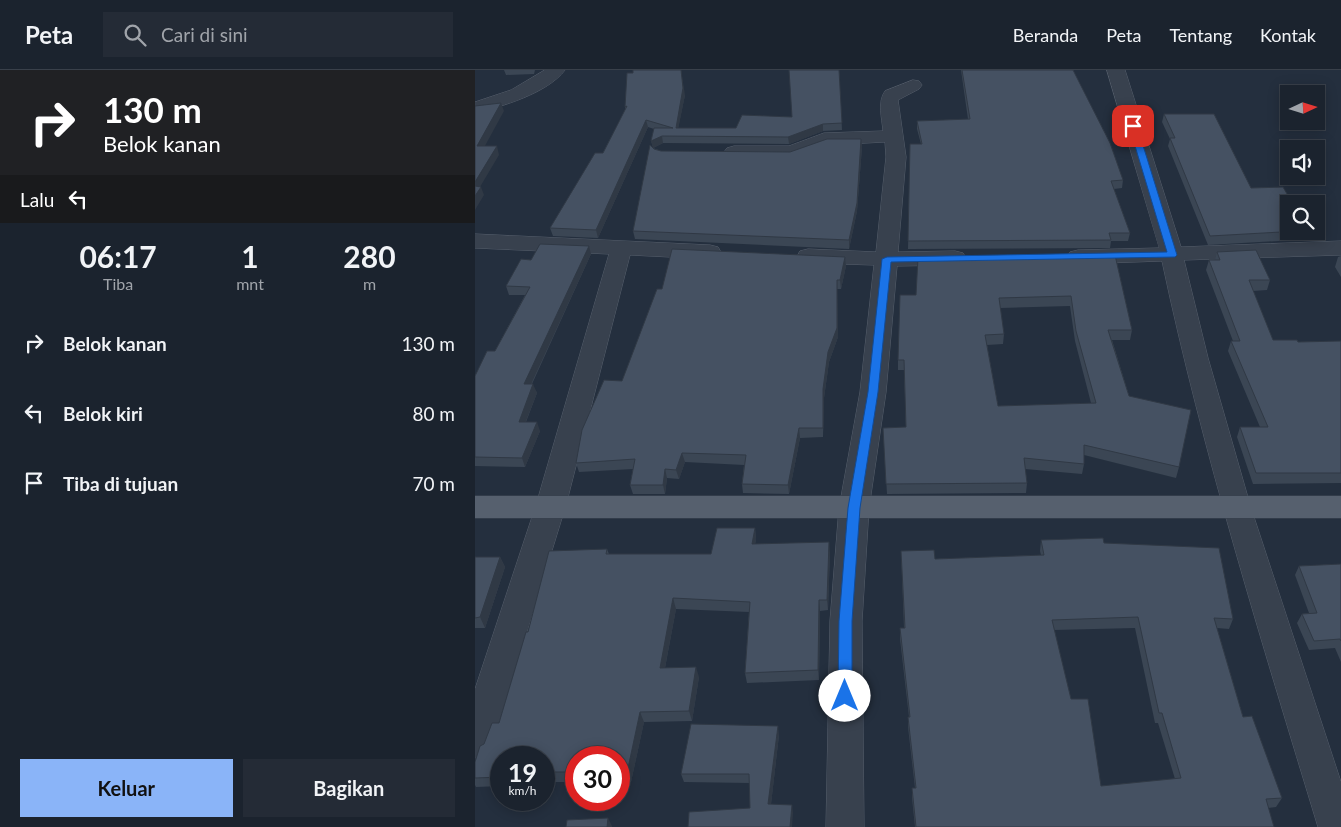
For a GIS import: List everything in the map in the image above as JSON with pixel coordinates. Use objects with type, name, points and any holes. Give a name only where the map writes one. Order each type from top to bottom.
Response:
[{"type":"main road","points":[[475,507],[551,505],[854,508],[1341,507]]},
{"type":"street","points":[[475,108],[503,100],[539,84],[556,70]]},
{"type":"street","points":[[1116,70],[1172,255],[1195,358],[1236,508],[1337,827]]},
{"type":"street","points":[[845,827],[846,621],[854,508],[873,392],[896,157],[890,97],[913,85]]},
{"type":"street","points":[[712,151],[791,152],[824,139],[894,136]]},
{"type":"street","points":[[475,240],[729,253]]},
{"type":"street","points":[[475,742],[551,505],[621,248]]},
{"type":"street","points":[[1054,257],[1172,255],[1341,248]]},
{"type":"street","points":[[788,255],[887,259],[975,258]]},
{"type":"building","points":[[633,70],[681,70],[683,88],[676,128],[736,128],[742,115],[792,117],[789,70],[839,70],[842,123],[823,124],[788,137],[662,136],[651,141],[654,128],[673,128],[646,120],[596,230],[550,228],[595,153],[603,153],[627,106],[625,107],[627,73],[633,73]]},
{"type":"building","points":[[962,70],[1073,70],[1110,143],[1123,180],[1111,181],[1130,233],[1109,233],[1111,240],[908,241],[910,144],[922,144],[917,121],[970,119]]},
{"type":"building","points":[[501,103],[477,146],[497,146],[475,182],[475,106]]},
{"type":"building","points":[[1164,114],[1214,114],[1251,188],[1283,187],[1288,195],[1280,195],[1280,232],[1210,236],[1170,138],[1175,138]]},
{"type":"building","points":[[827,139],[861,139],[857,203],[849,240],[633,231],[650,145],[654,149],[661,151],[790,152]]},
{"type":"building","points":[[475,186],[481,187],[475,196]]},
{"type":"building","points":[[540,244],[589,246],[524,384],[533,384],[519,422],[537,422],[522,458],[475,457],[475,376],[487,351],[495,351],[530,287],[506,286],[521,259],[531,260]]},
{"type":"building","points":[[672,249],[845,257],[840,280],[837,280],[837,328],[828,352],[823,389],[823,428],[799,428],[788,485],[742,484],[746,455],[682,453],[676,470],[665,469],[663,485],[630,485],[635,459],[576,463],[582,430],[604,380],[622,381],[657,289],[662,289]]},
{"type":"building","points":[[1256,250],[1270,280],[1249,280],[1273,340],[1297,340],[1298,342],[1341,341],[1341,473],[1256,473],[1240,427],[1268,427],[1231,341],[1240,341],[1209,260],[1220,260],[1217,252]]},
{"type":"building","points":[[1115,255],[1132,330],[1108,330],[1129,396],[1191,410],[1179,467],[1084,445],[1084,464],[1024,458],[1027,483],[886,484],[883,428],[906,427],[904,360],[898,360],[900,295],[916,295],[918,258]],"holes":[[[1071,296],[1076,331],[1096,403],[998,406],[985,335],[1004,334],[999,298]]]},
{"type":"building","points":[[717,528],[755,528],[752,544],[829,542],[827,600],[819,600],[818,670],[745,673],[750,602],[673,598],[660,668],[696,667],[689,711],[640,712],[630,759],[630,746],[565,746],[565,772],[555,772],[555,746],[490,746],[490,777],[475,778],[475,762],[480,746],[484,744],[492,723],[499,723],[526,632],[528,632],[549,551],[607,549],[606,554],[711,554]]},
{"type":"building","points":[[1103,538],[1104,543],[1219,548],[1233,619],[1214,618],[1243,717],[1252,716],[1282,798],[1266,799],[1274,827],[916,827],[912,788],[916,788],[900,628],[905,628],[901,551],[934,550],[935,559],[1044,555],[1041,540]],"holes":[[[1138,617],[1159,713],[1162,713],[1181,778],[1101,786],[1088,699],[1071,699],[1052,620]]]},
{"type":"building","points":[[475,557],[500,557],[480,617],[475,618]]},
{"type":"building","points":[[1341,564],[1341,641],[1340,639],[1314,641],[1302,614],[1317,613],[1299,566]]},
{"type":"building","points":[[691,724],[778,726],[768,804],[792,805],[790,827],[688,827],[689,812],[750,808],[749,774],[681,774]]},
{"type":"building","points":[[608,818],[607,827],[566,827],[567,820]]},
{"type":"route","points":[[845,696],[846,621],[854,508],[873,392],[887,259],[1172,255],[1133,126]]}]
